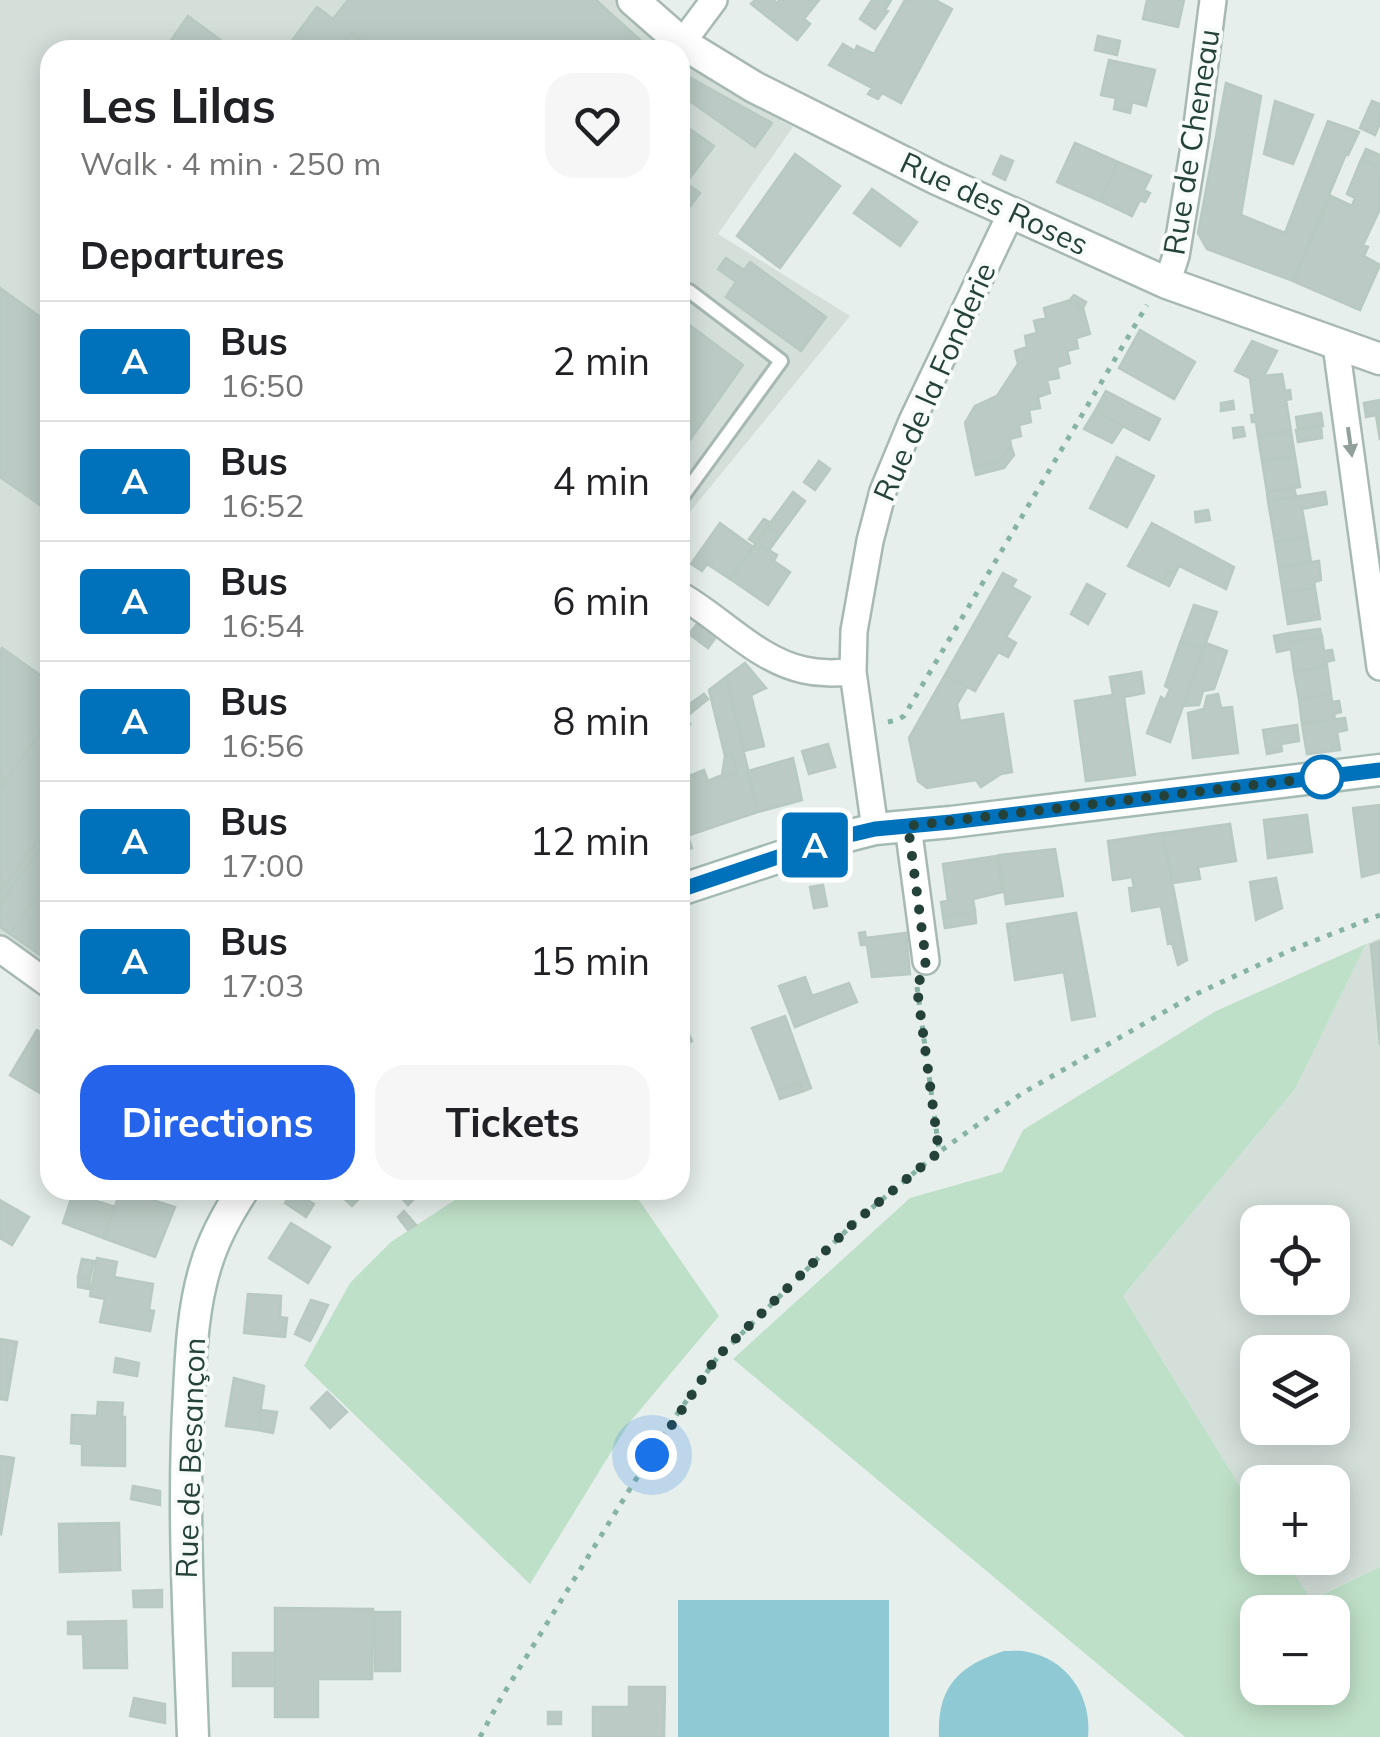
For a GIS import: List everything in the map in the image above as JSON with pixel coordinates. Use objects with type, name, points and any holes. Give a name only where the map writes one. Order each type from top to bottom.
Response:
[{"type":"main road","name":"Rue des Roses","points":[[633,0],[679,40]]},
{"type":"main road","name":"Rue des Roses","points":[[690,48],[754,87],[1011,213],[1167,283],[1380,359]]},
{"type":"main road","points":[[690,887],[828,840],[875,829],[1380,770]]},
{"type":"main road","name":"Rue de Besançon","points":[[193,1737],[186,1521],[191,1352],[206,1263],[237,1200]]},
{"type":"street","points":[[684,40],[714,0]]},
{"type":"street","name":"Rue de Cheneau","points":[[1167,283],[1176,256],[1195,141],[1213,0]]},
{"type":"street","name":"Rue de la Fonderie","points":[[875,829],[852,672],[860,590],[884,491],[912,421],[1011,213]]},
{"type":"street","points":[[1336,345],[1380,667]]},
{"type":"street","points":[[690,602],[770,657],[799,670],[824,674],[852,672]]},
{"type":"street","points":[[908,826],[926,961]]},
{"type":"street","points":[[0,949],[40,978]]},
{"type":"lane","points":[[690,292],[780,360],[690,486]]},
{"type":"path","points":[[860,726],[904,716],[1148,304],[1167,283]]},
{"type":"path","points":[[480,1737],[660,1440],[716,1358],[855,1222],[939,1152],[1021,1094],[1194,994],[1380,915]]},
{"type":"path","points":[[926,961],[917,988],[939,1152]]},
{"type":"shaded area","points":[[0,0],[618,0],[657,40],[40,40],[40,970],[0,940]]},
{"type":"shaded area","points":[[690,69],[793,127],[718,234],[850,316],[690,512]]},
{"type":"shaded area","points":[[1380,938],[1380,1567],[1321,1595],[1307,1595],[1295,1575],[1350,1575],[1350,1465],[1240,1465],[1240,1486],[1123,1296],[1295,1089],[1366,944]]},
{"type":"green space","points":[[1366,944],[1295,1089],[1123,1296],[1240,1486],[1240,1575],[1295,1575],[1308,1595],[1240,1595],[1240,1705],[1350,1705],[1350,1595],[1321,1595],[1380,1567],[1380,1737],[1185,1737],[733,1359],[910,1198],[1002,1172],[1023,1130],[1216,1011]]},
{"type":"green space","points":[[455,1200],[639,1200],[719,1316],[629,1423],[530,1584],[304,1366],[350,1283],[391,1242]]},
{"type":"water","points":[[678,1600],[889,1600],[889,1737],[678,1737]]},
{"type":"water","points":[[1004,1651],[1043,1656],[1066,1672],[1082,1695],[1088,1737],[939,1737],[942,1705],[954,1681],[974,1664]]},
{"type":"building","points":[[348,0],[596,0],[640,40],[361,40],[352,33],[347,40],[292,40],[317,7],[333,19]]},
{"type":"building","points":[[755,0],[819,0],[804,19],[810,24],[797,40],[751,4]]},
{"type":"building","points":[[872,0],[891,0],[875,29],[860,19]]},
{"type":"building","points":[[905,0],[935,0],[952,9],[901,103],[882,93],[878,99],[868,94],[872,88],[829,65],[843,44],[874,54]]},
{"type":"building","points":[[1147,0],[1184,0],[1178,27],[1143,19]]},
{"type":"building","points":[[188,16],[220,40],[171,40]]},
{"type":"building","points":[[1098,36],[1120,41],[1117,55],[1095,50]]},
{"type":"building","points":[[1109,60],[1155,70],[1146,106],[1132,102],[1130,113],[1114,109],[1116,98],[1101,95]]},
{"type":"building","points":[[690,78],[772,123],[755,147],[690,101]]},
{"type":"building","points":[[1226,83],[1261,96],[1241,215],[1285,233],[1328,121],[1359,132],[1293,281],[1207,249],[1198,233]]},
{"type":"building","points":[[1275,101],[1313,115],[1293,164],[1264,154]]},
{"type":"building","points":[[1372,101],[1380,104],[1380,123],[1375,135],[1360,128]]},
{"type":"building","points":[[690,129],[714,146],[690,178]]},
{"type":"building","points":[[1075,143],[1118,162],[1100,201],[1057,182]]},
{"type":"building","points":[[1366,149],[1380,155],[1380,168],[1361,160]]},
{"type":"building","points":[[795,154],[840,186],[780,268],[737,236]]},
{"type":"building","points":[[1001,156],[1013,161],[1005,180],[993,174]]},
{"type":"building","points":[[1361,160],[1380,168],[1380,209],[1363,245],[1368,247],[1364,256],[1380,265],[1360,310],[1293,281],[1331,196],[1352,206],[1355,198],[1347,194]]},
{"type":"building","points":[[1118,162],[1151,176],[1144,190],[1150,193],[1145,202],[1140,200],[1132,216],[1100,201]]},
{"type":"building","points":[[690,186],[700,193],[690,206]]},
{"type":"building","points":[[872,189],[917,222],[900,246],[854,213]]},
{"type":"building","points":[[726,258],[744,270],[750,262],[826,317],[801,351],[726,297],[736,282],[718,269]]},
{"type":"building","points":[[0,288],[40,317],[40,505],[0,477]]},
{"type":"building","points":[[1074,295],[1086,302],[1083,308],[1071,305]]},
{"type":"building","points":[[1070,300],[1071,305],[1083,308],[1090,334],[1076,338],[1078,348],[1067,351],[1070,363],[1057,367],[1059,378],[1047,380],[1050,393],[1038,397],[1040,408],[1029,410],[1031,422],[1019,425],[1021,436],[1010,439],[1011,446],[999,462],[974,467],[965,423],[975,406],[997,396],[1018,364],[1015,351],[1027,347],[1025,336],[1037,333],[1034,321],[1046,318],[1044,308]]},
{"type":"building","points":[[690,325],[743,365],[690,440]]},
{"type":"building","points":[[1140,330],[1195,362],[1174,399],[1119,368]]},
{"type":"building","points":[[1252,341],[1277,351],[1264,376],[1282,374],[1285,391],[1290,390],[1291,399],[1286,400],[1291,431],[1258,436],[1251,415],[1255,415],[1250,378],[1235,371]]},
{"type":"building","points":[[1106,391],[1160,419],[1149,440],[1095,411]]},
{"type":"building","points":[[1380,400],[1380,440],[1376,415],[1366,417],[1364,403]]},
{"type":"building","points":[[1233,401],[1234,409],[1221,411],[1221,403]]},
{"type":"building","points":[[1095,411],[1123,426],[1112,443],[1084,429]]},
{"type":"building","points":[[1321,413],[1323,426],[1298,429],[1296,417]]},
{"type":"building","points":[[1321,426],[1322,438],[1298,442],[1296,430]]},
{"type":"building","points":[[1243,427],[1245,436],[1234,438],[1233,428]]},
{"type":"building","points":[[1291,431],[1295,456],[1262,461],[1258,436]]},
{"type":"building","points":[[1011,446],[1014,455],[1004,468],[976,475],[974,467],[999,462]]},
{"type":"building","points":[[1295,456],[1300,487],[1267,492],[1262,461]]},
{"type":"building","points":[[1117,457],[1154,476],[1127,527],[1090,508]]},
{"type":"building","points":[[819,461],[830,469],[815,490],[804,482]]},
{"type":"building","points":[[1294,488],[1296,496],[1268,501],[1267,492]]},
{"type":"building","points":[[793,492],[805,501],[780,535],[768,526]]},
{"type":"building","points":[[1325,492],[1327,504],[1302,509],[1307,537],[1275,542],[1268,501]]},
{"type":"building","points":[[1208,510],[1210,520],[1196,522],[1195,512]]},
{"type":"building","points":[[764,519],[771,523],[756,544],[749,539]]},
{"type":"building","points":[[720,523],[753,547],[730,579],[707,564],[702,571],[691,564]]},
{"type":"building","points":[[1152,523],[1234,567],[1226,589],[1179,566],[1175,574],[1169,570],[1163,583],[1128,566]]},
{"type":"building","points":[[768,526],[780,535],[769,550],[753,547]]},
{"type":"building","points":[[1307,537],[1311,562],[1279,567],[1275,542]]},
{"type":"building","points":[[762,546],[777,555],[774,561],[790,572],[768,605],[730,579],[753,547],[759,550]]},
{"type":"building","points":[[1319,561],[1321,580],[1314,582],[1315,588],[1283,593],[1279,567]]},
{"type":"building","points":[[1169,570],[1175,574],[1169,586],[1163,583]]},
{"type":"building","points":[[1003,573],[1016,580],[1012,587],[1030,597],[1006,637],[1016,643],[1008,657],[998,652],[975,691],[945,675]]},
{"type":"building","points":[[1087,584],[1105,594],[1088,624],[1071,614]]},
{"type":"building","points":[[1315,588],[1320,619],[1288,624],[1283,593]]},
{"type":"building","points":[[1194,605],[1217,612],[1204,648],[1180,643]]},
{"type":"building","points":[[697,624],[716,637],[708,648],[690,633]]},
{"type":"building","points":[[1320,629],[1322,637],[1290,642],[1289,633]]},
{"type":"building","points":[[1289,633],[1290,642],[1322,637],[1324,651],[1332,650],[1334,660],[1326,662],[1327,666],[1294,672],[1291,649],[1277,652],[1274,636]]},
{"type":"building","points":[[1180,643],[1204,648],[1170,742],[1147,733],[1161,697],[1165,700],[1170,689],[1165,686]]},
{"type":"building","points":[[1206,643],[1227,651],[1214,689],[1203,691],[1199,705],[1183,706]]},
{"type":"building","points":[[2,648],[40,675],[40,733],[0,789]]},
{"type":"building","points":[[745,663],[766,688],[751,695],[764,746],[744,751],[726,677]]},
{"type":"building","points":[[1327,666],[1331,694],[1299,699],[1294,672]]},
{"type":"building","points":[[1141,672],[1144,693],[1124,697],[1135,775],[1086,781],[1075,701],[1113,695],[1110,677]]},
{"type":"building","points":[[945,675],[967,687],[957,704],[960,721],[1003,714],[1012,772],[981,787],[976,780],[927,788],[918,781],[909,738]]},
{"type":"building","points":[[726,677],[758,812],[690,835],[690,776],[704,770],[708,781],[738,773],[732,754],[725,756],[709,690]]},
{"type":"building","points":[[704,694],[708,699],[690,714],[690,704]]},
{"type":"building","points":[[1218,694],[1221,708],[1232,707],[1238,753],[1193,758],[1188,713],[1204,709],[1207,696]]},
{"type":"building","points":[[1331,694],[1332,702],[1339,701],[1341,712],[1334,714],[1335,719],[1302,724],[1299,699]]},
{"type":"building","points":[[1345,718],[1347,730],[1337,732],[1340,750],[1307,754],[1302,724]]},
{"type":"building","points":[[1297,725],[1299,741],[1281,744],[1282,751],[1267,754],[1263,730]]},
{"type":"building","points":[[40,733],[40,837],[0,893],[0,789]]},
{"type":"building","points":[[828,744],[835,767],[809,774],[802,751]]},
{"type":"building","points":[[732,754],[738,773],[725,777],[725,756]]},
{"type":"building","points":[[793,758],[802,800],[758,812],[748,771]]},
{"type":"building","points":[[1380,805],[1380,872],[1362,877],[1353,808]]},
{"type":"building","points":[[1307,815],[1312,852],[1268,858],[1264,820]]},
{"type":"building","points":[[1230,824],[1236,861],[1198,867],[1200,879],[1172,883],[1163,833]]},
{"type":"building","points":[[1163,833],[1187,960],[1178,965],[1172,943],[1168,944],[1161,906],[1132,911],[1132,877],[1113,880],[1108,841]]},
{"type":"building","points":[[40,837],[40,848],[0,905],[0,893]]},
{"type":"building","points":[[40,848],[40,892],[10,934],[0,927],[0,905]]},
{"type":"building","points":[[1055,849],[1063,896],[1006,904],[999,855]]},
{"type":"building","points":[[997,856],[1002,892],[973,899],[975,911],[943,916],[941,902],[948,901],[943,864]]},
{"type":"building","points":[[1276,878],[1282,908],[1256,920],[1250,882]]},
{"type":"building","points":[[823,885],[827,906],[814,908],[810,887]]},
{"type":"building","points":[[40,892],[40,955],[10,934]]},
{"type":"building","points":[[975,911],[976,923],[945,928],[943,916]]},
{"type":"building","points":[[1076,913],[1095,1016],[1072,1020],[1064,972],[1015,980],[1007,924]]},
{"type":"building","points":[[865,932],[866,938],[906,933],[910,974],[872,977],[867,945],[861,945],[859,933]]},
{"type":"building","points":[[1380,941],[1380,1045],[1371,945]]},
{"type":"building","points":[[805,977],[812,996],[849,983],[857,1002],[795,1027],[779,986]]},
{"type":"building","points":[[785,1016],[811,1088],[804,1091],[800,1083],[777,1091],[752,1028]]},
{"type":"building","points":[[37,1030],[40,1093],[10,1075]]},
{"type":"building","points":[[800,1083],[804,1091],[780,1099],[777,1091]]},
{"type":"building","points":[[0,1200],[29,1217],[12,1245],[0,1238]]},
{"type":"building","points":[[71,1200],[97,1200],[115,1207],[103,1238],[63,1223]]},
{"type":"building","points":[[117,1200],[153,1200],[175,1207],[155,1257],[103,1238]]},
{"type":"building","points":[[308,1200],[314,1204],[306,1217],[285,1203]]},
{"type":"building","points":[[404,1211],[416,1225],[408,1230],[398,1217]]},
{"type":"building","points":[[291,1223],[330,1247],[308,1283],[269,1258]]},
{"type":"building","points":[[97,1258],[117,1262],[114,1277],[153,1284],[150,1331],[100,1322],[105,1299],[90,1296]]},
{"type":"building","points":[[82,1259],[94,1261],[90,1279],[78,1277]]},
{"type":"building","points":[[78,1277],[90,1279],[89,1289],[78,1287]]},
{"type":"building","points":[[248,1294],[281,1296],[280,1317],[287,1318],[285,1337],[244,1333]]},
{"type":"building","points":[[311,1300],[328,1305],[317,1328],[301,1321]]},
{"type":"building","points":[[301,1321],[317,1328],[310,1341],[295,1334]]},
{"type":"building","points":[[0,1339],[17,1342],[7,1400],[0,1399]]},
{"type":"building","points":[[116,1358],[139,1363],[137,1376],[114,1372]]},
{"type":"building","points":[[234,1378],[264,1386],[258,1430],[226,1426]]},
{"type":"building","points":[[327,1392],[347,1412],[330,1428],[311,1408]]},
{"type":"building","points":[[98,1402],[123,1403],[125,1466],[82,1465],[82,1444],[71,1443],[72,1415],[97,1416]]},
{"type":"building","points":[[261,1410],[277,1412],[273,1433],[258,1430]]},
{"type":"building","points":[[0,1456],[14,1458],[1,1534],[0,1533]]},
{"type":"building","points":[[133,1486],[160,1491],[160,1505],[131,1499]]},
{"type":"building","points":[[119,1523],[120,1570],[60,1572],[59,1524]]},
{"type":"building","points":[[162,1590],[162,1607],[134,1607],[133,1591]]},
{"type":"building","points":[[275,1608],[373,1609],[372,1679],[318,1679],[318,1717],[275,1717]]},
{"type":"building","points":[[375,1612],[400,1612],[400,1671],[375,1671]]},
{"type":"building","points":[[126,1621],[127,1668],[84,1668],[83,1634],[68,1634],[68,1622]]},
{"type":"building","points":[[233,1653],[275,1653],[275,1686],[233,1686]]},
{"type":"building","points":[[629,1687],[665,1687],[664,1737],[593,1737],[593,1707],[629,1707]]},
{"type":"building","points":[[134,1698],[165,1704],[165,1723],[130,1716]]},
{"type":"building","points":[[548,1712],[561,1712],[561,1724],[548,1724]]},
{"type":"bus line","name":"A","points":[[690,887],[828,840],[875,829],[1380,770]]},
{"type":"route","points":[[652,1455],[716,1358],[855,1222],[939,1152],[917,988],[926,961],[908,826],[1322,777]]}]
